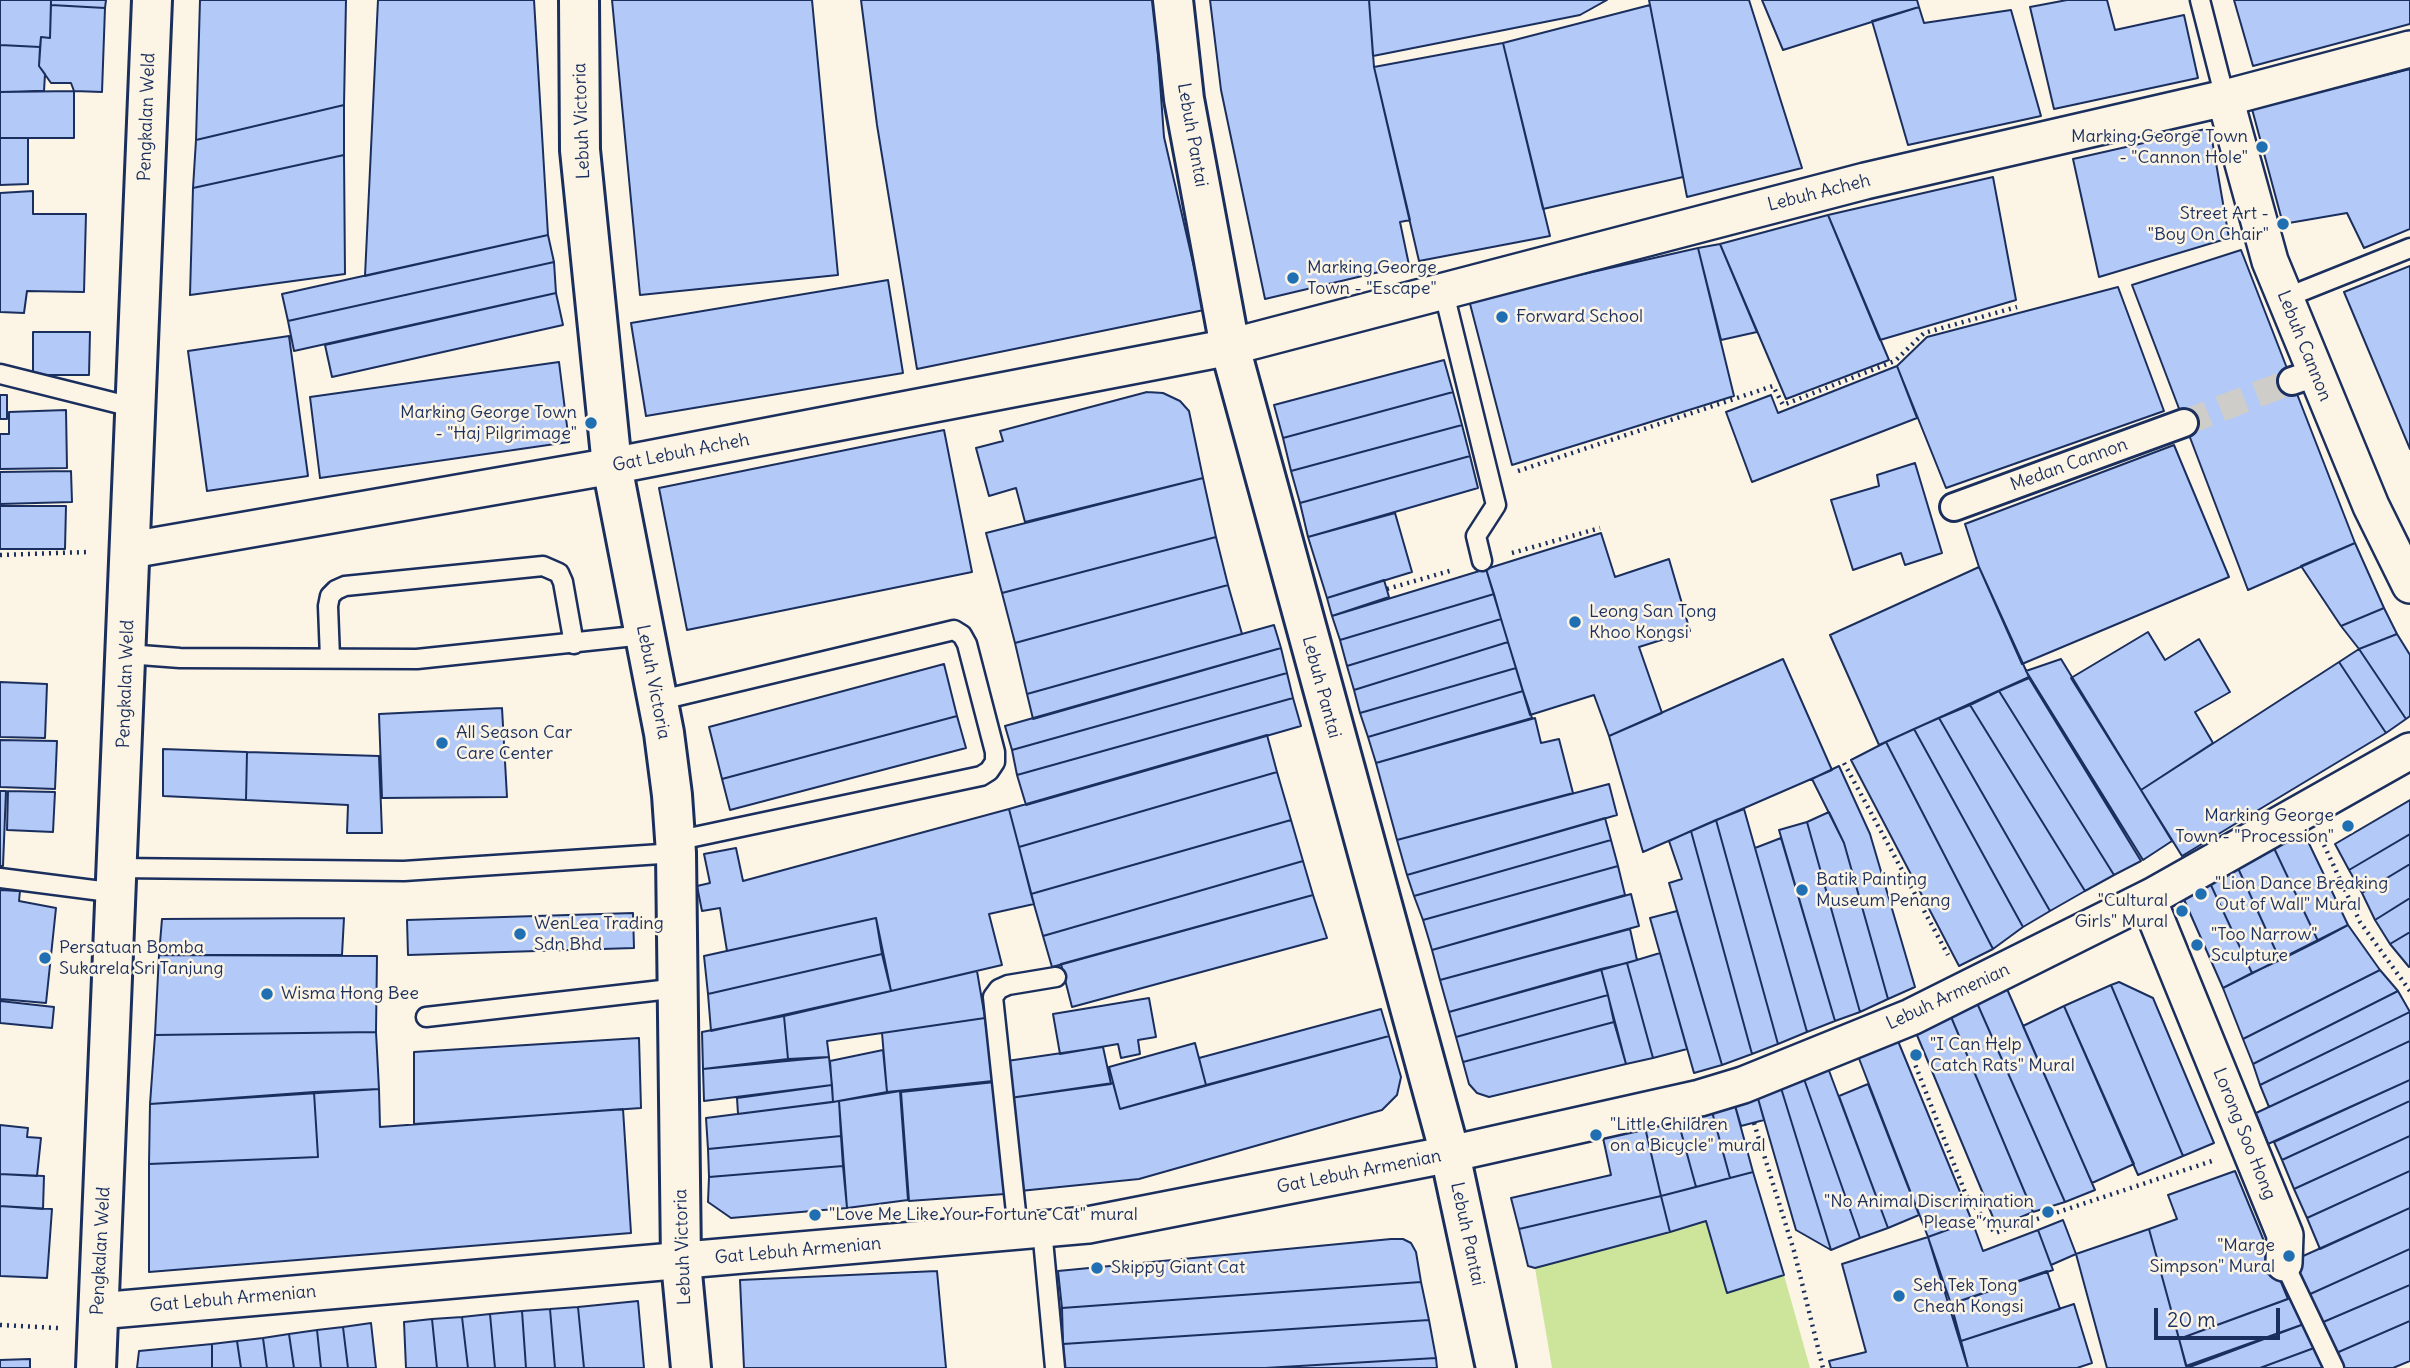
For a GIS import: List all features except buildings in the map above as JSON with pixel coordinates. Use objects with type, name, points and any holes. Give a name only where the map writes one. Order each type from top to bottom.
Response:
[{"type":"street","name":"Pengkalan Weld","points":[[97,1337],[152,0]]},
{"type":"street","name":"Lebuh Victoria","points":[[579,0],[580,150],[612,467],[657,701],[676,847],[681,1262],[691,1368]]},
{"type":"street","name":"Lebuh Pantai","points":[[1173,0],[1184,99],[1230,347],[1450,1154],[1496,1368]]},
{"type":"street","name":"Lebuh Acheh","points":[[1230,347],[1443,289],[1865,181],[2225,98],[2410,49]]},
{"type":"street","name":"Lebuh Cannon","points":[[2225,98],[2270,261],[2285,298],[2304,377],[2410,585]]},
{"type":"street","name":"Gat Lebuh Acheh","points":[[131,550],[612,467],[1230,347]]},
{"type":"street","name":"Medan Cannon","points":[[1954,508],[2184,423]]},
{"type":"street","name":"Lebuh Armenian","points":[[1450,1154],[1700,1098],[1743,1085],[1898,1023],[2148,899],[2410,751]]},
{"type":"street","name":"Lorong Soo Hong","points":[[2148,899],[2285,1234],[2284,1263]]},
{"type":"street","name":"Gat Lebuh Armenian","points":[[97,1337],[681,1262],[1088,1225],[1450,1154]]},
{"type":"lane","points":[[2200,0],[2225,98]]},
{"type":"lane","points":[[2285,298],[2410,248]]},
{"type":"lane","points":[[1443,289],[1496,505],[1475,537],[1482,561]]},
{"type":"lane","points":[[0,374],[136,408]]},
{"type":"lane","points":[[330,658],[330,596],[345,586],[543,566],[559,573],[563,582],[575,644]]},
{"type":"lane","points":[[0,878],[117,881],[404,871],[676,847],[981,776],[989,771],[995,762],[995,752],[967,644],[962,635],[954,630],[657,701]]},
{"type":"lane","points":[[127,654],[180,658],[417,659],[644,635]]},
{"type":"lane","points":[[1055,978],[1008,985],[999,989],[993,997],[1055,1368]]},
{"type":"lane","points":[[426,1017],[679,988]]},
{"type":"lane","name":"Lorong Soo Hong","points":[[2284,1263],[2334,1368]]},
{"type":"path","points":[[1490,480],[1773,386],[1783,405],[1895,361],[1924,333],[2017,307]]},
{"type":"path","points":[[0,555],[131,550]]},
{"type":"path","points":[[1844,763],[1967,990]]},
{"type":"path","points":[[2306,808],[2360,922],[2410,991]]},
{"type":"path","points":[[1898,1023],[1966,1195],[1995,1233],[2250,1148]]},
{"type":"path","points":[[1754,1122],[1794,1251],[1823,1368]]},
{"type":"path","points":[[0,1325],[97,1337]]},
{"type":"green space","points":[[1706,1221],[1727,1292],[1784,1275],[1810,1368],[1552,1368],[1535,1268]]},
{"type":"tunnel","points":[[2184,423],[2292,381]]},
{"type":"place","name":"Marking George Town - \"Cannon Hole\"","points":[[2262,147]]},
{"type":"place","name":"Street Art - \"Boy On Chair\"","points":[[2283,224]]},
{"type":"place","name":"Marking George Town - \"Escape\"","points":[[1293,278]]},
{"type":"place","name":"Forward School","points":[[1502,317]]},
{"type":"place","name":"Marking George Town - \"Haj Pilgrimage\"","points":[[591,423]]},
{"type":"place","name":"Leong San Tong Khoo Kongsi","points":[[1575,622]]},
{"type":"place","name":"All Season Car Care Center","points":[[442,743]]},
{"type":"place","name":"Marking George Town - \"Procession\"","points":[[2348,826]]},
{"type":"place","name":"Batik Painting Museum Penang","points":[[1802,890]]},
{"type":"place","name":"\"Lion Dance Breaking Out of Wall\" Mural","points":[[2201,894]]},
{"type":"place","name":"\"Cultural Girls\" Mural","points":[[2182,911]]},
{"type":"place","name":"WenLea Trading Sdn Bhd","points":[[520,934]]},
{"type":"place","name":"\"Too Narrow\" Sculpture","points":[[2197,945]]},
{"type":"place","name":"Persatuan Bomba Sukarela Sri Tanjung","points":[[45,958]]},
{"type":"place","name":"Wisma Hong Bee","points":[[267,994]]},
{"type":"place","name":"\"I Can Help Catch Rats\" Mural","points":[[1916,1055]]},
{"type":"place","name":"\"Little Children on a Bicycle\" mural","points":[[1596,1135]]},
{"type":"place","name":"\"No Animal Discrimination Please\" mural","points":[[2048,1212]]},
{"type":"place","name":"\"Love Me Like Your Fortune Cat\" mural","points":[[815,1215]]},
{"type":"place","name":"\"Marge Simpson\" Mural","points":[[2289,1256]]},
{"type":"place","name":"Skippy Giant Cat","points":[[1097,1268]]},
{"type":"place","name":"Seh Tek Tong Cheah Kongsi","points":[[1899,1296]]}]
